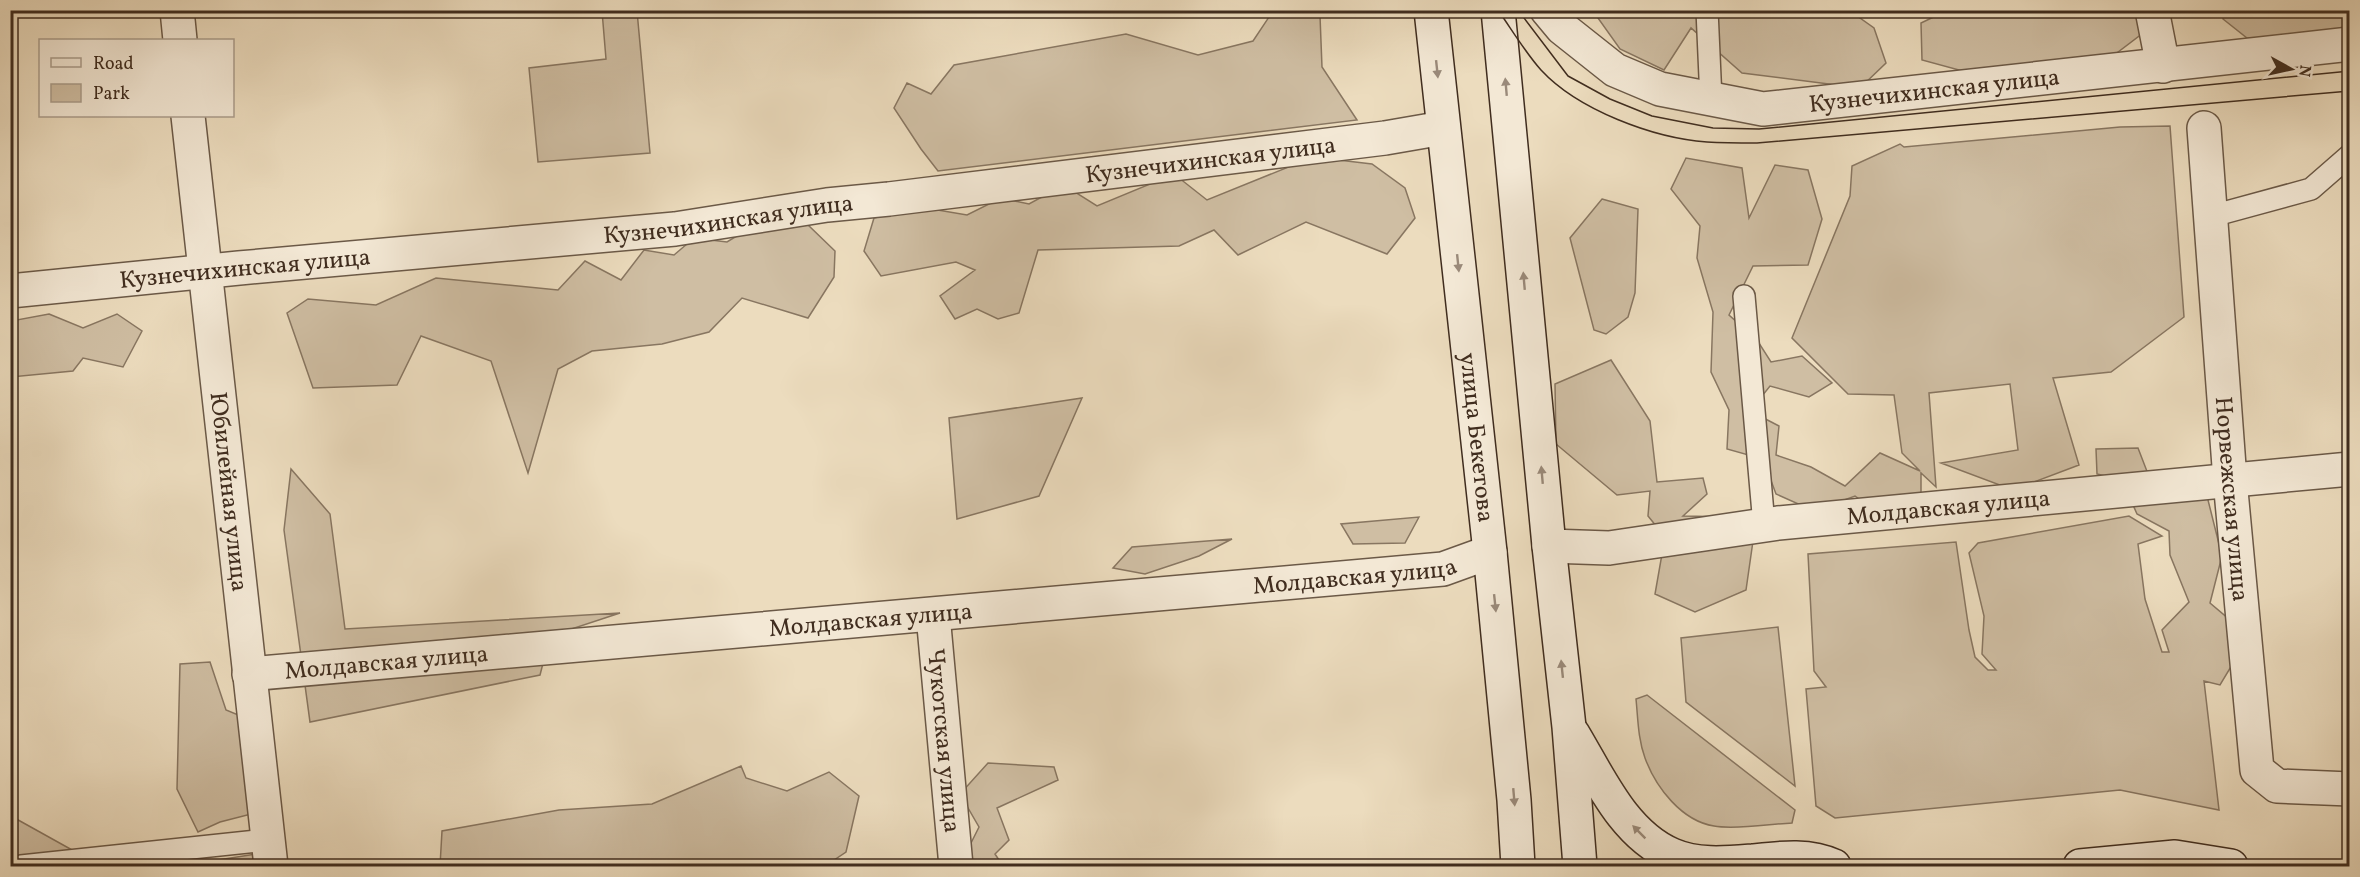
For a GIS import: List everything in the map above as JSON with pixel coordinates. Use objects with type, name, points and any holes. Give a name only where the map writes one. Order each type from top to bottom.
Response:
[{"type":"street","points":[[177,10],[180,39]]},
{"type":"street","name":"улица Бекетова","points":[[1431,10],[1490,552],[1515,800],[1518,867]]},
{"type":"street","points":[[1498,10],[1549,546],[1569,727],[1580,867]]},
{"type":"street","name":"Кузнечихинская улица","points":[[1547,10],[1562,28],[1615,70],[1660,90],[1763,110],[2349,44]]},
{"type":"street","points":[[2152,10],[2163,66]]},
{"type":"street","name":"Юбилейная улица","points":[[188,117],[269,853]]},
{"type":"street","name":"Кузнечихинская улица","points":[[10,291],[205,271],[675,229],[827,205],[889,200],[1350,143],[1443,128]]},
{"type":"street","name":"Норвежская улица","points":[[2204,128],[2230,480],[2257,770],[2277,786],[2303,789],[2349,789]]},
{"type":"street","name":"Молдавская улица","points":[[1549,546],[1609,549],[1764,525],[2349,469]]},
{"type":"street","name":"Молдавская улица","points":[[249,674],[1443,569],[1490,552]]},
{"type":"street","name":"Чукотская улица","points":[[933,615],[956,867]]},
{"type":"street","points":[[1569,727],[1622,815],[1650,843],[1673,856],[1696,861],[1724,863],[1791,857],[1823,861],[1834,867]]},
{"type":"street","points":[[2080,867],[2175,857],[2231,867]]},
{"type":"lane","points":[[1707,10],[1711,100]]},
{"type":"lane","points":[[2212,216],[2311,189],[2349,155]]},
{"type":"lane","points":[[1744,296],[1764,525]]},
{"type":"lane","points":[[21,867],[269,853]]},
{"type":"green space","points":[[1723,10],[1723,14],[1850,11],[1874,28],[1886,63],[1860,88],[1742,73],[1691,28],[1664,70],[1620,49],[1593,11]]},
{"type":"green space","points":[[602,11],[637,11],[650,153],[538,162],[529,68],[606,59]]},
{"type":"green space","points":[[1273,11],[1320,16],[1322,67],[1357,120],[938,171],[894,108],[907,83],[931,94],[954,65],[1126,34],[1198,55],[1253,41]]},
{"type":"green space","points":[[1946,11],[2156,11],[2147,30],[2072,87],[1981,76],[1922,60],[1921,23]]},
{"type":"green space","points":[[2224,11],[2349,11],[2349,40],[2316,44],[2247,38],[2223,19]]},
{"type":"green space","points":[[2170,126],[2184,317],[2111,372],[2053,378],[2079,465],[2013,490],[1941,463],[2018,450],[2010,384],[1929,393],[1936,487],[1921,473],[1921,494],[1883,516],[1855,496],[1814,511],[1776,494],[1763,459],[1727,449],[1729,410],[1711,372],[1713,312],[1697,258],[1700,226],[1671,189],[1686,158],[1742,168],[1749,218],[1775,165],[1808,170],[1822,219],[1808,265],[1753,266],[1729,315],[1757,340],[1771,362],[1802,356],[1832,383],[1809,397],[1770,386],[1750,411],[1779,426],[1776,455],[1811,467],[1845,486],[1880,453],[1920,471],[1902,453],[1894,395],[1848,394],[1792,338],[1850,196],[1852,166],[1900,144],[1904,147],[2120,127]]},
{"type":"green space","points":[[1313,157],[1372,164],[1405,188],[1415,218],[1387,254],[1306,222],[1238,255],[1214,230],[1179,246],[1038,250],[1019,313],[998,319],[977,309],[955,319],[940,296],[975,270],[956,262],[881,276],[864,251],[874,218],[920,207],[967,215],[1001,198],[1029,204],[1064,185],[1097,206],[1174,174],[1207,200]]},
{"type":"green space","points":[[1602,199],[1638,209],[1635,293],[1628,317],[1606,334],[1594,330],[1570,238]]},
{"type":"green space","points":[[760,222],[808,225],[835,251],[834,277],[808,318],[742,298],[709,332],[662,344],[592,351],[558,369],[528,473],[491,361],[421,336],[397,385],[313,388],[287,313],[308,299],[376,305],[436,278],[558,290],[585,261],[621,280],[644,250],[674,255],[694,238],[727,242]]},
{"type":"green space","points":[[49,314],[83,328],[117,314],[142,331],[123,367],[83,358],[73,371],[11,377],[11,321]]},
{"type":"green space","points":[[1611,360],[1650,421],[1657,482],[1703,478],[1707,494],[1683,516],[1735,517],[1753,541],[1746,590],[1695,612],[1655,594],[1665,537],[1648,516],[1650,491],[1617,495],[1556,444],[1555,384]]},
{"type":"green space","points":[[1082,398],[1039,496],[957,519],[949,418]]},
{"type":"green space","points":[[2138,448],[2148,474],[2206,492],[2222,556],[2210,603],[2230,620],[2235,660],[2220,685],[2204,681],[2219,810],[2120,790],[1835,818],[1816,806],[1806,689],[1826,687],[1814,671],[1808,554],[1956,542],[1975,657],[1988,670],[1996,670],[1982,654],[1984,616],[1969,553],[1978,543],[2129,516],[2162,536],[2138,544],[2145,599],[2162,652],[2169,652],[2162,630],[2189,602],[2170,555],[2169,531],[2137,514],[2122,480],[2097,474],[2096,449]]},
{"type":"green space","points":[[291,469],[330,514],[345,629],[620,613],[550,636],[540,675],[310,722],[284,530]]},
{"type":"green space","points":[[1419,517],[1405,543],[1353,544],[1341,524]]},
{"type":"green space","points":[[1232,539],[1199,556],[1145,574],[1113,568],[1132,547]]},
{"type":"green space","points":[[1778,627],[1795,786],[1686,702],[1681,638]]},
{"type":"green space","points":[[210,662],[226,710],[248,719],[259,812],[220,822],[198,832],[177,789],[180,664]]},
{"type":"green space","points":[[1647,695],[1795,810],[1792,823],[1722,827],[1702,823],[1681,810],[1656,781],[1643,751],[1636,699]]},
{"type":"green space","points":[[988,763],[1054,767],[1058,780],[997,808],[1009,840],[995,854],[1003,866],[974,866],[968,849],[979,827],[960,794]]},
{"type":"green space","points":[[741,766],[746,778],[787,791],[829,772],[859,796],[846,852],[825,866],[440,866],[442,831],[559,810],[652,804]]},
{"type":"green space","points":[[11,816],[101,866],[11,866]]},
{"type":"green space","points":[[256,854],[257,866],[180,866]]},
{"type":"tram line","points":[[1498,10],[1541,70],[1575,98],[1618,120],[1641,128],[1663,135],[1707,142],[1757,143],[2350,91]]},
{"type":"tram line","points":[[1518,10],[1568,76],[1610,99],[1652,116],[1713,128],[1759,129],[2350,71]]}]
